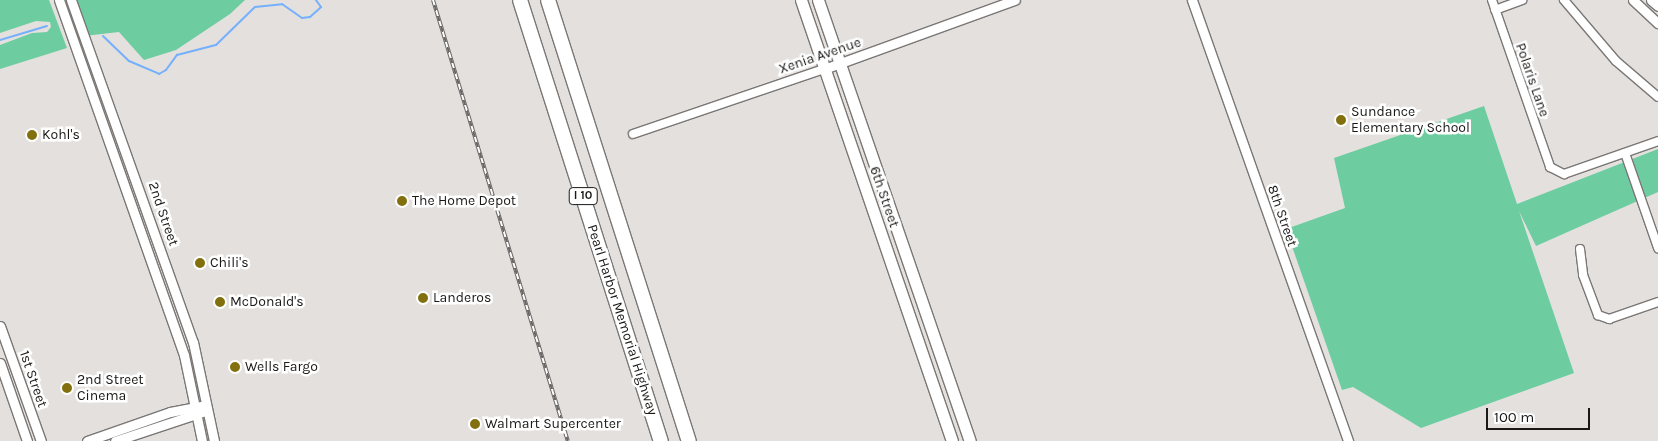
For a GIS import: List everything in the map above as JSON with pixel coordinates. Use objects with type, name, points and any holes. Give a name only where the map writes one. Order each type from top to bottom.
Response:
[{"type":"highway","name":"Pearl Harbor Memorial Highway","points":[[520,0],[661,441]]},
{"type":"highway","name":"Pearl Harbor Memorial Highway","points":[[548,0],[689,441]]},
{"type":"highway","points":[[669,378],[693,441]]},
{"type":"highway","points":[[645,391],[655,441]]},
{"type":"main road","name":"6th Street","points":[[801,0],[952,441]]},
{"type":"main road","name":"6th Street","points":[[818,0],[970,441]]},
{"type":"street","name":"2nd Street","points":[[59,0],[184,355],[202,441]]},
{"type":"street","name":"2nd Street","points":[[71,0],[193,342],[214,441]]},
{"type":"street","name":"Xenia Avenue","points":[[633,134],[824,70],[1015,0]]},
{"type":"street","name":"8th Street","points":[[1192,0],[1348,441]]},
{"type":"street","name":"Polaris Lane","points":[[1492,0],[1550,167],[1564,174],[1625,153]]},
{"type":"street","points":[[1495,10],[1522,0]]},
{"type":"street","points":[[1564,0],[1616,60],[1658,97]]},
{"type":"street","points":[[1635,0],[1658,23]]},
{"type":"street","points":[[1651,0],[1658,6]]},
{"type":"street","points":[[1658,141],[1625,153],[1656,235],[1658,248]]},
{"type":"street","points":[[1580,249],[1583,275],[1598,315],[1609,319],[1658,302]]},
{"type":"street","name":"1st Street","points":[[0,326],[41,441]]},
{"type":"street","name":"1st Street","points":[[0,363],[27,441]]},
{"type":"street","points":[[87,441],[208,407]]},
{"type":"street","points":[[115,441],[197,410]]},
{"type":"green space","points":[[0,0],[49,0],[67,48],[0,69],[0,45],[32,33],[47,32],[51,27],[50,22],[36,21],[0,33]]},
{"type":"green space","points":[[73,0],[245,0],[230,14],[176,50],[144,60],[119,32],[84,36]]},
{"type":"green space","points":[[1484,106],[1517,204],[1658,149],[1658,192],[1536,246],[1519,211],[1574,373],[1421,428],[1353,387],[1342,390],[1286,229],[1345,208],[1334,158]]},
{"type":"waterway","points":[[103,36],[129,61],[159,74],[166,70],[177,55],[216,45],[255,7],[282,4],[302,18],[310,17],[321,7],[316,0]]},
{"type":"waterway","points":[[0,40],[47,26]]},
{"type":"railway","points":[[433,0],[568,441]]},
{"type":"place","name":"Sundance Elementary School","points":[[1341,120]]},
{"type":"place","name":"Kohl's","points":[[32,135]]},
{"type":"place","name":"The Home Depot","points":[[402,201]]},
{"type":"place","name":"Chili's","points":[[200,263]]},
{"type":"place","name":"Landeros","points":[[423,298]]},
{"type":"place","name":"McDonald's","points":[[220,302]]},
{"type":"place","name":"Wells Fargo","points":[[235,367]]},
{"type":"place","name":"2nd Street Cinema","points":[[67,388]]},
{"type":"place","name":"Walmart Supercenter","points":[[475,424]]}]
